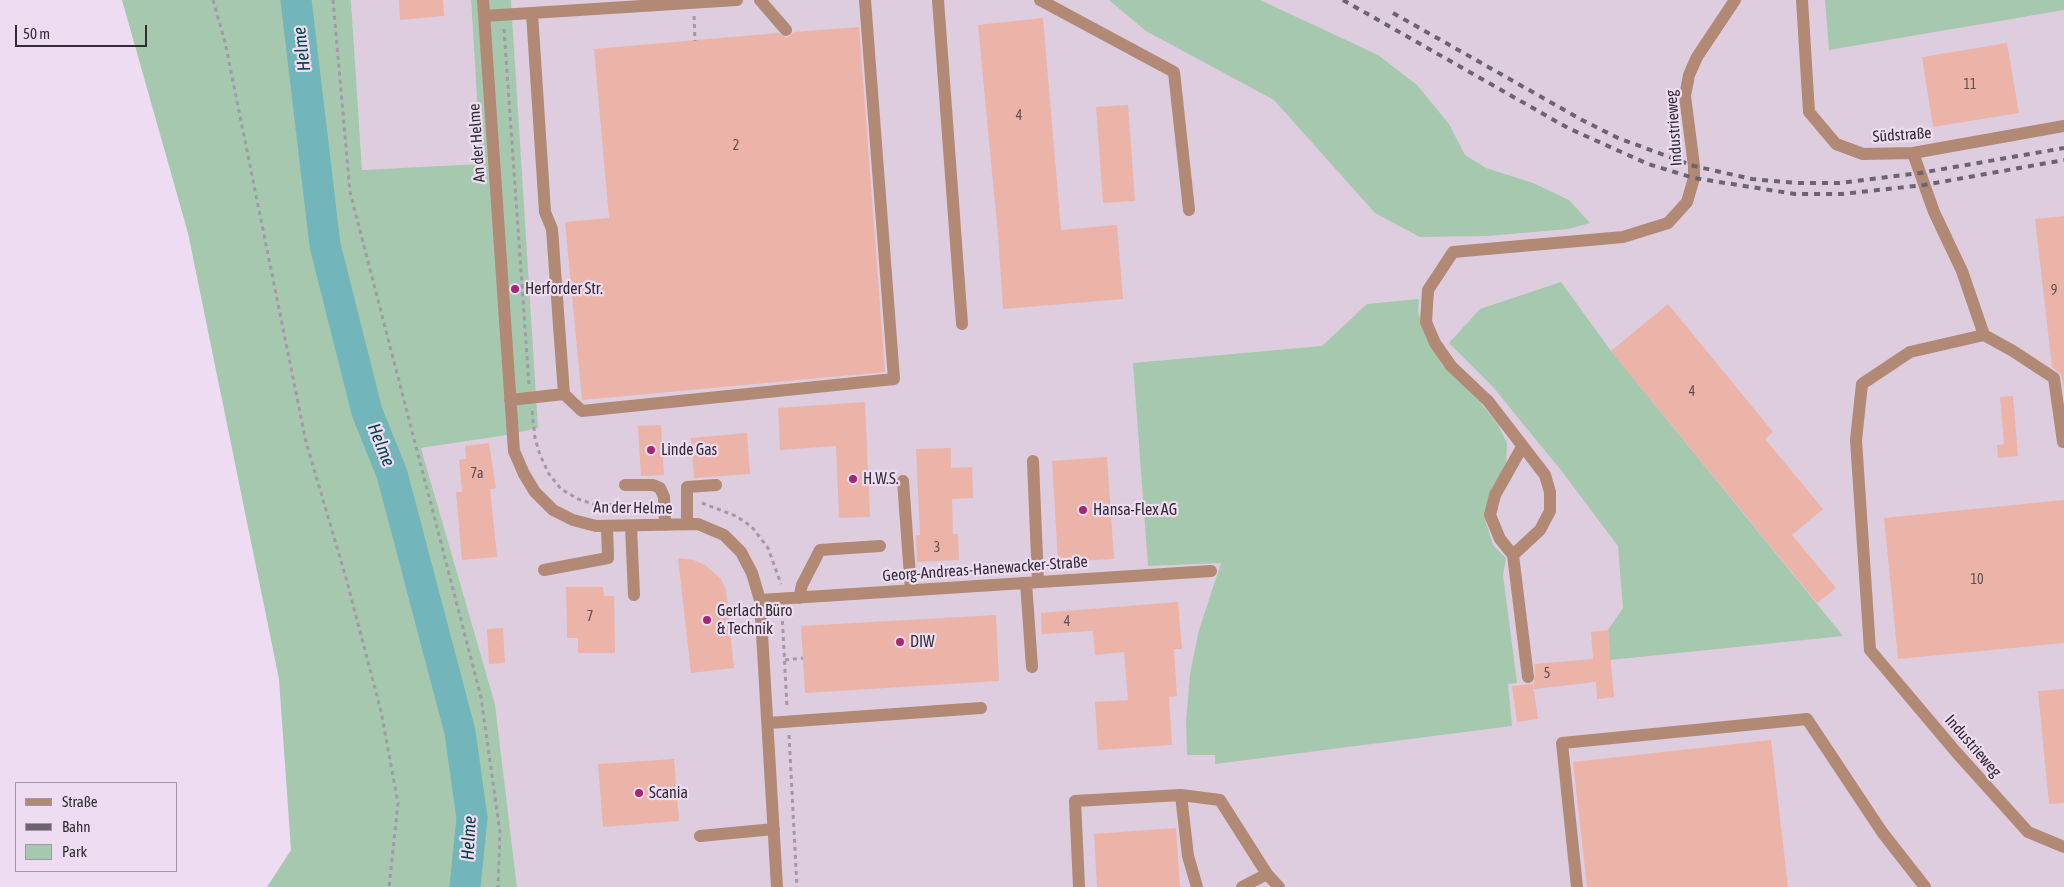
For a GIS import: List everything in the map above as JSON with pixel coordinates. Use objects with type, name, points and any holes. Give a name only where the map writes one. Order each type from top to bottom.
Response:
[{"type":"street","name":"An der Helme","points":[[484,0],[514,451],[524,474],[535,492],[554,510],[573,520],[596,526],[698,524],[724,534],[735,546],[752,572],[760,600],[777,887]]},
{"type":"street","points":[[484,16],[737,0]]},
{"type":"street","points":[[760,0],[786,30]]},
{"type":"street","points":[[532,13],[545,212],[552,229],[564,394],[582,412],[894,379],[865,0]]},
{"type":"street","points":[[938,0],[962,324]]},
{"type":"street","points":[[1040,0],[1174,72],[1189,210]]},
{"type":"street","name":"Industrieweg","points":[[1522,447],[1488,401],[1451,366],[1435,343],[1426,322],[1428,290],[1453,252],[1623,237],[1668,223],[1687,202],[1694,178],[1685,96],[1689,75],[1697,57],[1735,0]]},
{"type":"street","name":"Südstraße","points":[[1802,0],[1809,112],[1836,144],[1863,154],[1913,153],[2064,126]]},
{"type":"street","points":[[1913,153],[1934,212],[1962,271],[1984,335],[2013,350],[2054,378],[2063,442]]},
{"type":"street","name":"Industrieweg","points":[[1984,335],[1910,352],[1862,384],[1856,440],[1870,650],[1956,752],[2028,832],[2064,846]]},
{"type":"street","points":[[510,400],[564,394]]},
{"type":"street","points":[[1513,555],[1540,530],[1550,511],[1550,492],[1545,475],[1522,447],[1496,495],[1490,515],[1500,539],[1513,555],[1528,677]]},
{"type":"street","points":[[1032,667],[1033,461]]},
{"type":"street","points":[[903,481],[911,590]]},
{"type":"street","points":[[625,486],[653,486],[660,488],[664,503],[665,525]]},
{"type":"street","points":[[687,524],[687,487],[716,486]]},
{"type":"street","points":[[544,570],[608,558],[606,526]]},
{"type":"street","points":[[631,526],[634,595]]},
{"type":"street","points":[[800,598],[802,585],[820,550],[880,546]]},
{"type":"street","name":"Georg-Andreas-Hanewacker-Straße","points":[[760,600],[1211,571]]},
{"type":"street","points":[[768,722],[981,708]]},
{"type":"street","points":[[1577,887],[1562,743],[1807,719],[1882,832],[1925,887]]},
{"type":"street","points":[[1181,795],[1188,856],[1197,887]]},
{"type":"street","points":[[1079,887],[1075,802],[1181,795],[1220,800],[1267,874],[1279,887]]},
{"type":"street","points":[[700,836],[774,829]]},
{"type":"street","points":[[1242,887],[1267,874]]},
{"type":"path","points":[[214,0],[225,42],[306,442],[346,578],[382,711],[398,803],[389,887]]},
{"type":"path","points":[[332,0],[350,192],[481,697],[500,833],[498,887]]},
{"type":"path","points":[[693,3],[695,41]]},
{"type":"path","points":[[503,15],[530,398],[535,438],[540,455],[549,474],[561,489],[578,499],[596,505],[664,503]]},
{"type":"path","points":[[687,503],[710,504],[736,516],[752,528],[768,548],[781,578],[798,887]]},
{"type":"path","points":[[785,660],[803,658]]},
{"type":"shaded area","points":[[351,0],[471,0],[481,165],[362,170]]},
{"type":"shaded area","points":[[511,0],[2064,0],[2064,887],[517,887],[495,704],[421,448],[501,436],[537,428]]},
{"type":"green space","points":[[122,0],[351,0],[362,170],[481,164],[471,0],[511,0],[538,428],[501,436],[421,448],[495,704],[517,887],[267,887],[291,850],[279,679],[188,233]]},
{"type":"green space","points":[[1109,0],[1260,0],[1378,55],[1417,85],[1449,124],[1465,155],[1486,168],[1533,183],[1569,200],[1590,223],[1568,229],[1488,236],[1420,237],[1375,213],[1274,100],[1146,31]]},
{"type":"green space","points":[[1825,0],[2064,0],[2064,10],[1829,50]]},
{"type":"green space","points":[[1561,282],[1611,351],[1843,636],[1610,660],[1608,630],[1623,608],[1618,546],[1564,474],[1493,387],[1449,343],[1480,309]]},
{"type":"green space","points":[[1419,299],[1418,312],[1424,331],[1442,365],[1480,402],[1498,425],[1507,443],[1506,467],[1494,484],[1484,516],[1493,545],[1506,558],[1503,575],[1517,683],[1508,684],[1512,726],[1215,764],[1215,755],[1187,755],[1186,722],[1190,674],[1199,630],[1221,563],[1148,566],[1133,363],[1322,346],[1367,304]]},
{"type":"building","points":[[399,0],[443,0],[444,16],[400,20]]},
{"type":"building","points":[[1043,18],[1061,230],[1117,225],[1123,299],[1003,309],[998,235],[978,25]]},
{"type":"building","points":[[859,27],[885,372],[582,400],[565,222],[609,218],[594,49],[778,33],[787,38],[794,32]]},
{"type":"building","points":[[2007,43],[2019,113],[1933,127],[1922,57]]},
{"type":"building","points":[[1128,105],[1135,201],[1103,203],[1096,107]]},
{"type":"building","points":[[2064,216],[2064,389],[2061,374],[2052,367],[2035,219]]},
{"type":"building","points":[[1668,304],[1773,432],[1765,439],[1823,509],[1792,535],[1836,588],[1817,603],[1611,351]]},
{"type":"building","points":[[2013,396],[2018,456],[1998,458],[1997,445],[2004,444],[2000,397]]},
{"type":"building","points":[[865,402],[870,517],[839,518],[836,446],[780,450],[778,408]]},
{"type":"building","name":"Linde Gas","points":[[661,425],[664,475],[641,476],[638,426]]},
{"type":"building","points":[[747,433],[750,474],[694,478],[691,438]]},
{"type":"building","points":[[489,443],[496,488],[490,489],[497,557],[462,560],[456,492],[462,492],[459,460],[466,459],[465,446]]},
{"type":"building","points":[[951,448],[951,468],[972,467],[973,498],[952,499],[953,534],[958,534],[959,560],[917,562],[916,535],[920,535],[916,449]]},
{"type":"building","name":"Hansa-Flex AG","points":[[1107,457],[1114,559],[1058,562],[1052,461]]},
{"type":"building","points":[[2064,500],[2064,643],[1898,659],[1884,518]]},
{"type":"building","name":"Gerlach Büro & Technik","points":[[678,558],[694,560],[705,565],[721,579],[726,590],[734,668],[691,673]]},
{"type":"building","points":[[566,587],[603,587],[604,596],[614,596],[615,653],[578,653],[578,638],[567,638]]},
{"type":"building","points":[[1178,602],[1182,649],[1174,649],[1177,696],[1169,697],[1172,745],[1098,750],[1095,702],[1128,700],[1124,652],[1095,655],[1093,631],[1042,634],[1041,613]]},
{"type":"building","name":"DIW","points":[[996,615],[999,681],[805,693],[801,626]]},
{"type":"building","points":[[503,628],[505,663],[489,664],[487,629]]},
{"type":"building","points":[[1608,630],[1614,697],[1597,699],[1596,682],[1534,689],[1535,664],[1593,659],[1591,632]]},
{"type":"building","points":[[1533,684],[1538,719],[1517,722],[1512,686]]},
{"type":"building","points":[[2064,689],[2064,803],[2049,804],[2038,691]]},
{"type":"building","points":[[1771,740],[1788,887],[1587,887],[1573,762]]},
{"type":"building","name":"Scania","points":[[674,759],[679,821],[603,827],[598,764]]},
{"type":"building","points":[[1176,828],[1180,887],[1097,887],[1094,834]]},
{"type":"waterway","name":"Helme","points":[[296,0],[325,245],[367,412],[392,474],[460,732],[472,818],[465,887]]},
{"type":"railway","points":[[1343,0],[1568,128],[1648,164],[1694,178],[1795,194],[1842,194],[1924,185],[2064,160]]},
{"type":"railway","points":[[1393,13],[1582,120],[1618,138],[1694,166],[1752,179],[1797,183],[1839,183],[1920,173],[2064,148]]},
{"type":"place","name":"Herforder Str.","points":[[515,289]]},
{"type":"place","name":"Linde Gas","points":[[651,450]]},
{"type":"place","name":"H.W.S.","points":[[853,479]]},
{"type":"place","name":"Hansa-Flex AG","points":[[1083,510]]},
{"type":"place","name":"Gerlach Büro & Technik","points":[[707,620]]},
{"type":"place","name":"DIW","points":[[900,642]]},
{"type":"place","name":"Scania","points":[[639,793]]}]
